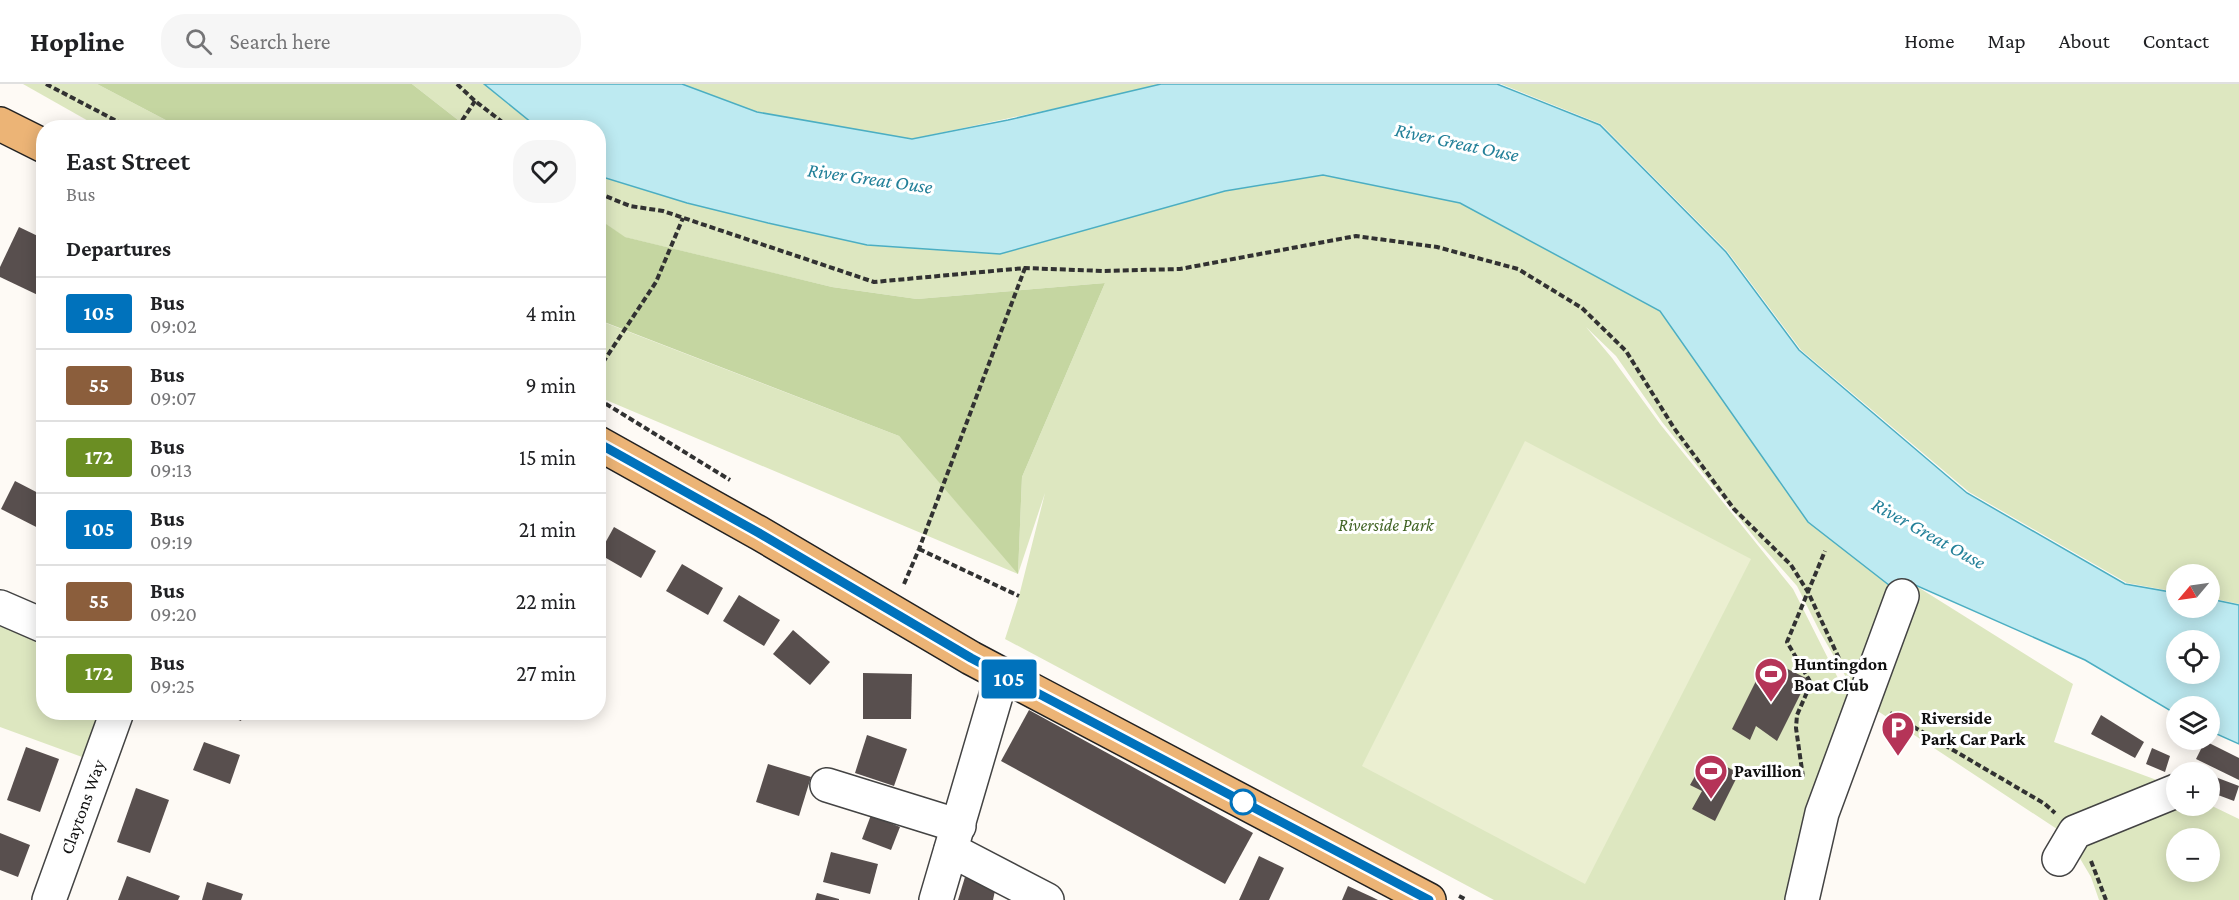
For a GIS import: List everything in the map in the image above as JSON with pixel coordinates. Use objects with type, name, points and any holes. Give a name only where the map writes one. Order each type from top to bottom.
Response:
[{"type":"main road","points":[[0,124],[36,142]]},
{"type":"main road","points":[[606,447],[759,533],[1002,675],[1429,900]]},
{"type":"street","points":[[1802,900],[1821,819],[1902,596]]},
{"type":"street","points":[[0,607],[36,623]]},
{"type":"street","points":[[936,900],[1002,675]]},
{"type":"street","name":"Claytons Way","points":[[49,900],[114,720]]},
{"type":"street","points":[[827,784],[955,838],[1047,900]]},
{"type":"street","points":[[2067,845],[2166,796]]},
{"type":"path","points":[[46,84],[115,120]]},
{"type":"path","points":[[457,84],[500,120]]},
{"type":"path","points":[[462,120],[475,101]]},
{"type":"path","points":[[606,197],[630,206],[663,211],[874,282],[1025,268],[1103,271],[1180,269],[1356,236],[1437,247],[1518,269],[1582,308],[1626,351],[1674,428],[1734,509],[1791,565],[1808,592],[1842,666],[1864,698],[2045,804],[2067,845],[2094,865],[2106,900]]},
{"type":"path","points":[[606,358],[656,282],[683,218]]},
{"type":"path","points":[[903,585],[919,549],[1025,268]]},
{"type":"path","points":[[919,549],[1019,596]]},
{"type":"path","points":[[1821,819],[1807,807],[1796,728],[1797,715],[1811,683],[1787,642],[1825,551]]},
{"type":"green space","points":[[23,84],[97,84],[166,120],[87,120]]},
{"type":"green space","points":[[97,84],[412,84],[458,120],[166,120]]},
{"type":"green space","points":[[412,84],[484,84],[528,120],[458,120]]},
{"type":"green space","points":[[682,84],[1169,84],[912,139],[757,112]]},
{"type":"green space","points":[[1501,84],[2239,84],[2239,604],[2220,600],[2220,564],[2166,564],[2166,590],[2127,583],[1969,492],[1801,350],[1727,251],[1601,124]]},
{"type":"green space","name":"Riverside Park","points":[[1324,175],[1460,203],[1660,311],[1808,522],[1895,589],[1913,584],[2073,684],[2054,742],[2166,784],[2166,816],[2220,816],[2220,810],[2239,819],[2239,900],[2099,900],[2091,877],[2066,835],[1858,698],[1820,632],[1797,586],[1759,543],[1662,422],[1616,356],[1586,327],[1612,358],[1660,424],[1793,589],[1848,698],[1792,900],[1494,900],[1005,639],[1019,596],[1045,493],[1018,574],[606,400],[606,323],[899,436],[1018,573],[1022,477],[1105,283],[917,299],[832,287],[624,237],[606,224],[606,178],[687,203],[867,245],[1000,254],[1225,191]]},
{"type":"green space","points":[[606,224],[625,237],[832,287],[917,299],[1105,283],[1022,477],[1018,574],[899,436],[606,323]]},
{"type":"green space","points":[[1525,441],[1751,559],[1585,884],[1362,766]]},
{"type":"green space","points":[[0,624],[36,638],[36,720],[106,720],[93,761],[0,727]]},
{"type":"water","name":"River Great Ouse","points":[[484,84],[682,84],[757,112],[912,139],[1008,120],[1161,84],[1497,84],[1600,125],[1726,252],[1799,350],[1967,493],[2125,584],[2166,591],[2166,618],[2220,618],[2220,601],[2239,605],[2239,744],[2220,735],[2220,696],[2166,696],[2166,708],[2085,660],[1913,584],[1894,589],[1808,522],[1660,311],[1460,203],[1323,175],[1225,191],[1000,254],[867,245],[687,203],[606,178],[606,120],[528,120]]},
{"type":"building","points":[[19,227],[36,235],[36,294],[0,277],[0,267]]},
{"type":"building","points":[[15,481],[36,492],[36,527],[1,509]]},
{"type":"building","points":[[614,527],[656,551],[641,578],[606,558],[606,541]]},
{"type":"building","points":[[682,564],[723,588],[708,615],[666,591]]},
{"type":"building","points":[[739,595],[780,620],[764,646],[723,621]]},
{"type":"building","points":[[793,630],[830,662],[810,685],[773,654]]},
{"type":"building","name":"Huntingdon Boat Club","points":[[1767,659],[1808,679],[1777,741],[1756,726],[1750,740],[1732,729]]},
{"type":"building","points":[[863,673],[912,674],[911,719],[863,719]]},
{"type":"building","points":[[1029,710],[1253,833],[1225,884],[1001,761]]},
{"type":"building","points":[[2101,715],[2144,742],[2135,758],[2091,734]]},
{"type":"building","points":[[867,735],[907,749],[894,786],[855,773]]},
{"type":"building","points":[[204,742],[240,755],[230,784],[193,770]]},
{"type":"building","points":[[26,747],[59,759],[40,812],[7,800]]},
{"type":"building","points":[[2152,748],[2170,756],[2166,762],[2165,772],[2146,764]]},
{"type":"building","points":[[2220,748],[2239,758],[2239,780],[2220,771],[2220,762],[2202,762],[2196,759],[2200,750]]},
{"type":"building","name":"Pavillion","points":[[1715,761],[1739,773],[1715,821],[1692,809],[1702,791],[1690,785],[1699,769],[1709,774]]},
{"type":"building","points":[[768,764],[811,777],[799,816],[756,802]]},
{"type":"building","points":[[2220,779],[2239,786],[2234,801],[2220,796]]},
{"type":"building","points":[[136,788],[169,800],[150,853],[117,842]]},
{"type":"building","points":[[871,815],[900,827],[891,850],[862,839]]},
{"type":"building","points":[[0,833],[30,845],[18,877],[0,870]]},
{"type":"building","points":[[831,852],[878,864],[870,894],[823,882]]},
{"type":"building","points":[[1259,856],[1284,868],[1269,900],[1239,900]]},
{"type":"building","points":[[127,876],[180,896],[178,900],[118,900]]},
{"type":"building","points":[[965,877],[996,886],[993,900],[958,900]]},
{"type":"building","points":[[207,882],[243,894],[241,900],[202,900]]},
{"type":"building","points":[[1348,886],[1372,897],[1378,900],[1342,900]]},
{"type":"building","points":[[817,893],[839,899],[839,900],[815,900]]},
{"type":"bus line","name":"105","points":[[606,447],[759,533],[971,658],[1429,900]]},
{"type":"place","name":"Huntingdon Boat Club","points":[[1771,703]]},
{"type":"place","name":"Riverside Park Car Park","points":[[1898,757]]},
{"type":"place","name":"Pavillion","points":[[1711,800]]}]
